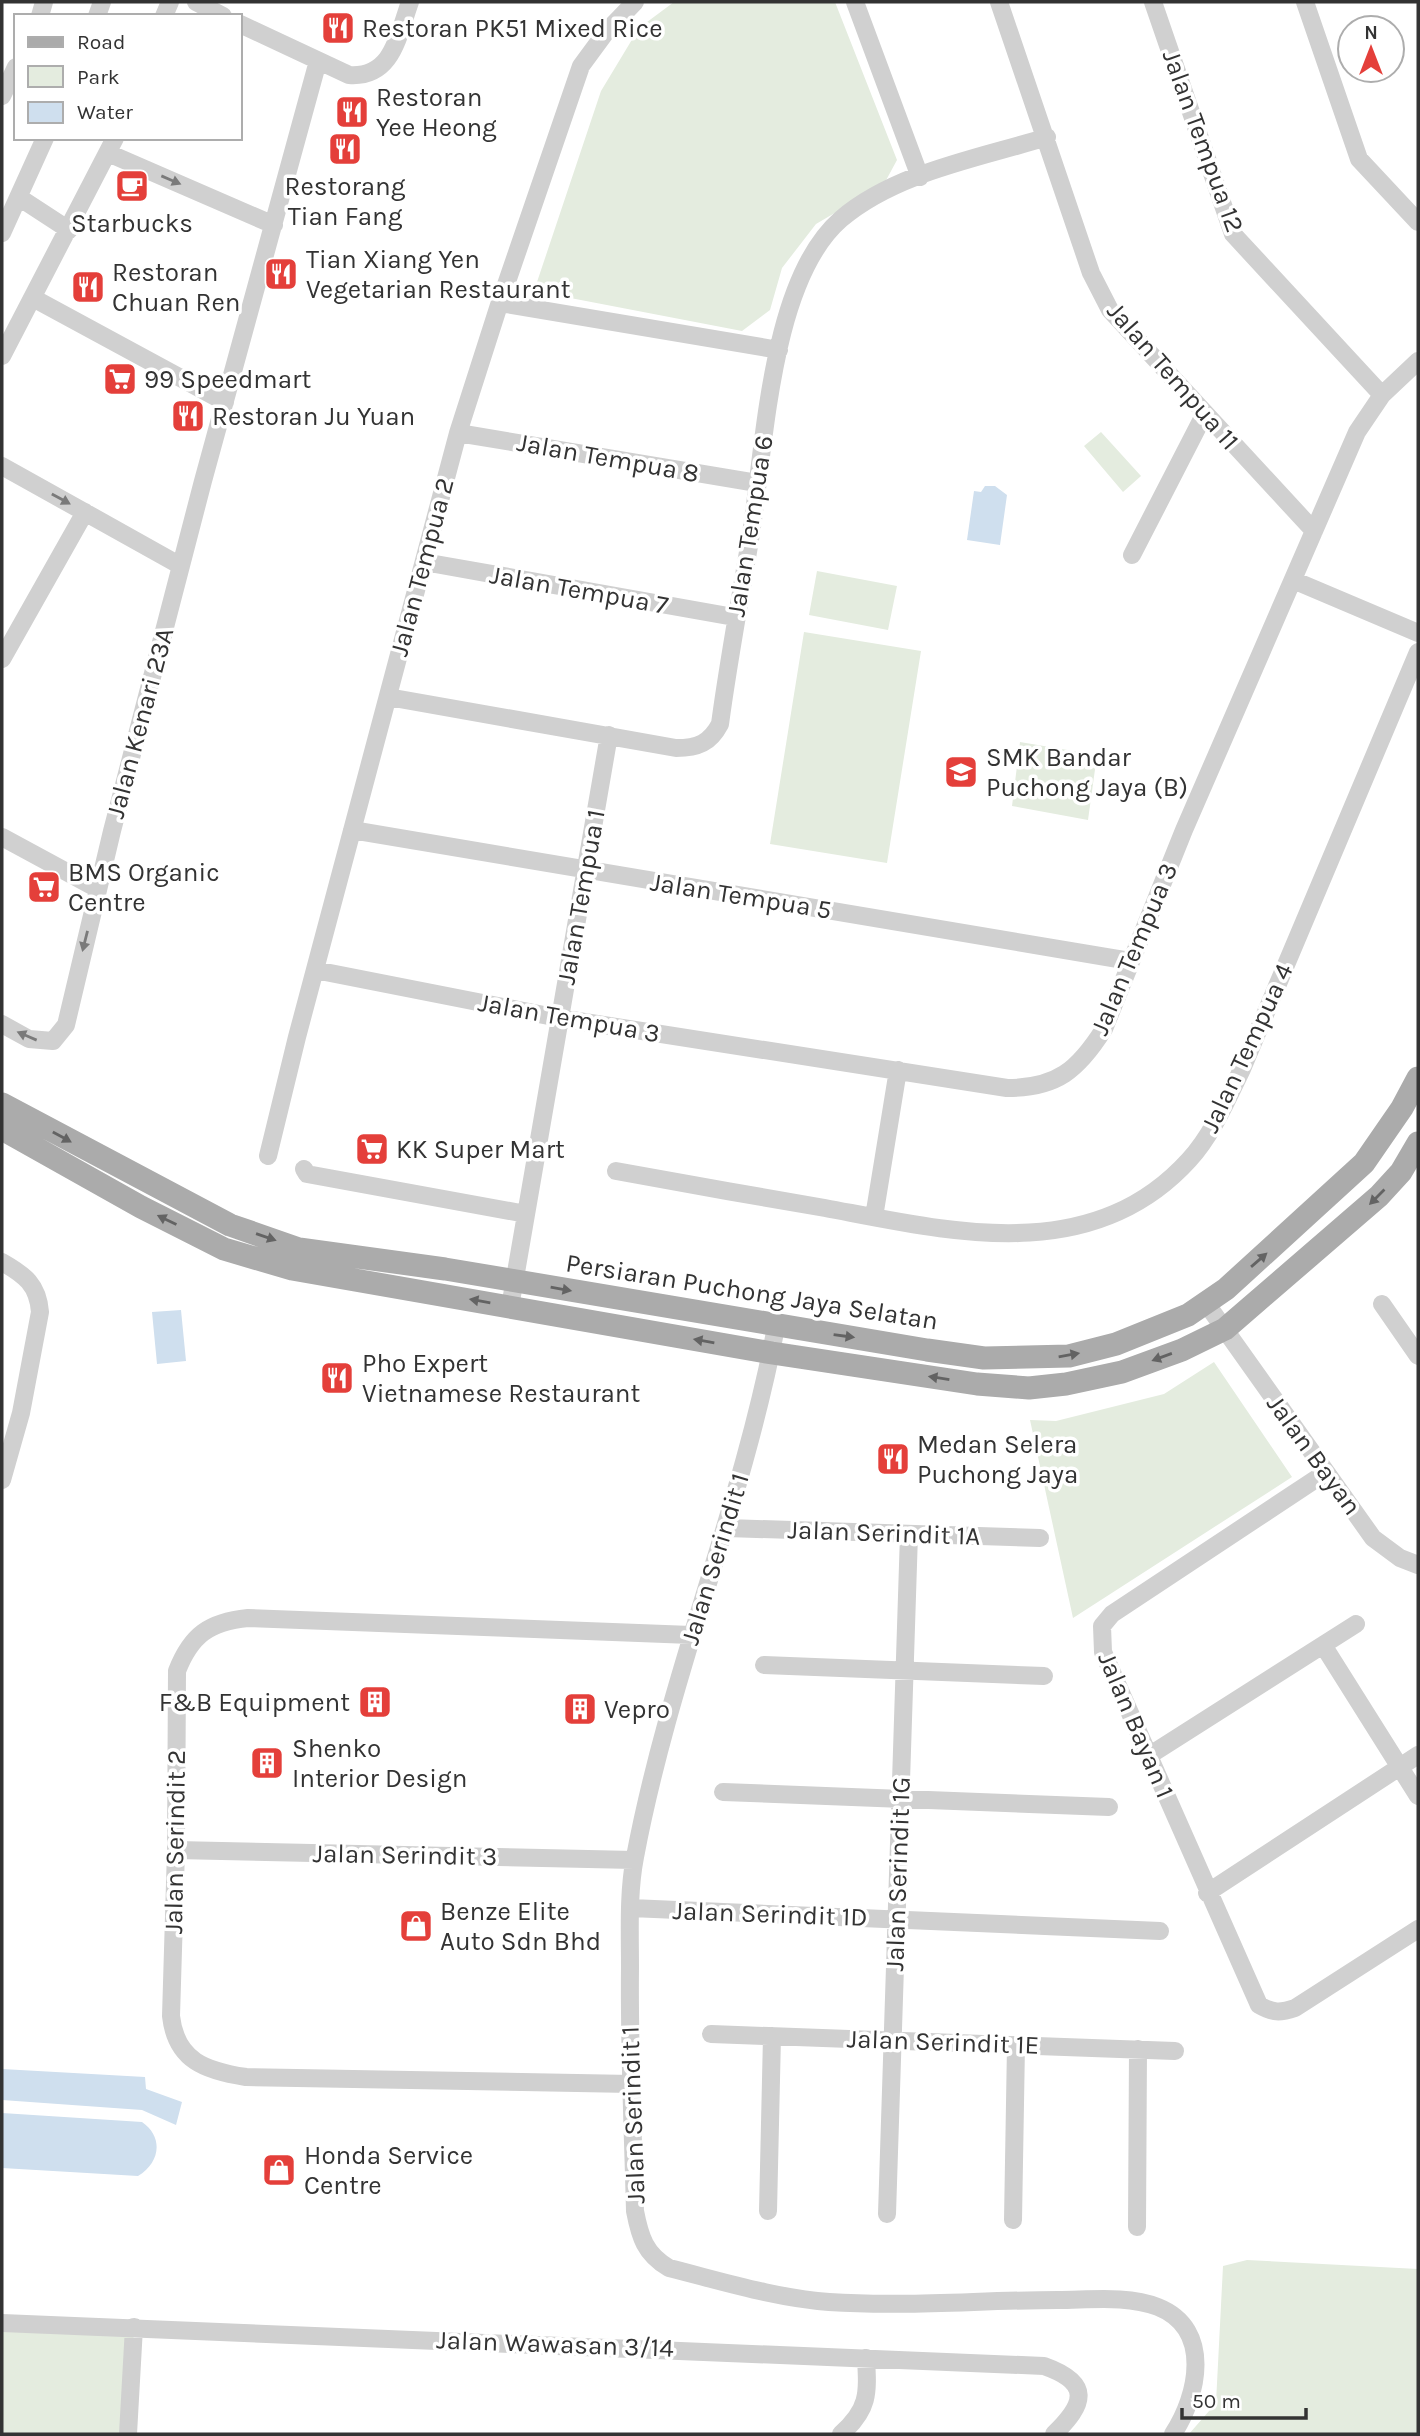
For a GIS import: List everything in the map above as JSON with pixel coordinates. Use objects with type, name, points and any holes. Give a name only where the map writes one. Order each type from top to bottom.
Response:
[{"type":"main road","name":"Persiaran Puchong Jaya Selatan","points":[[2,1104],[230,1225],[299,1248],[514,1281],[776,1327],[984,1358],[1025,1360],[1069,1356],[1116,1344],[1188,1315],[1226,1289],[1364,1163],[1402,1108],[1418,1078]]},
{"type":"main road","name":"Persiaran Puchong Jaya Selatan","points":[[2,1129],[141,1208],[224,1248],[292,1269],[772,1353],[977,1384],[1029,1388],[1066,1384],[1122,1371],[1182,1350],[1224,1329],[1379,1196],[1401,1172],[1418,1143]]},
{"type":"street","points":[[196,2],[219,14]]},
{"type":"street","points":[[242,25],[349,75],[361,75],[383,66],[390,58],[410,2]]},
{"type":"street","name":"Jalan Tempua 2","points":[[268,1156],[458,433],[582,66],[606,32],[635,2]]},
{"type":"street","points":[[855,2],[920,177]]},
{"type":"street","name":"Jalan Tempua 11","points":[[999,2],[1091,273],[1110,310],[1204,415],[1314,531]]},
{"type":"street","name":"Jalan Tempua 12","points":[[1153,2],[1233,234],[1382,395]]},
{"type":"street","points":[[1305,2],[1359,159],[1418,222]]},
{"type":"street","name":"Jalan Kenari 23A","points":[[2,1024],[29,1039],[53,1041],[66,1025],[181,566],[318,61]]},
{"type":"street","points":[[2,96],[14,70]]},
{"type":"street","name":"Jalan Tempua 6","points":[[388,697],[677,748],[703,745],[713,737],[720,724],[734,617],[750,545],[757,483],[779,350],[807,261],[821,240],[841,220],[862,205],[920,177],[1047,137]]},
{"type":"street","points":[[2,233],[44,140]]},
{"type":"street","points":[[2,356],[111,146],[274,225]]},
{"type":"street","points":[[20,198],[69,230]]},
{"type":"street","points":[[33,298],[225,402]]},
{"type":"street","points":[[500,303],[779,350]]},
{"type":"street","name":"Jalan Tempua 3","points":[[315,970],[559,1018],[1007,1088],[1029,1088],[1050,1083],[1065,1075],[1091,1050],[1104,1029],[1130,961],[1357,432],[1382,395],[1418,361]]},
{"type":"street","points":[[1132,555],[1204,415]]},
{"type":"street","name":"Jalan Tempua 8","points":[[458,433],[757,483]]},
{"type":"street","points":[[2,466],[181,566]]},
{"type":"street","points":[[2,659],[85,512]]},
{"type":"street","name":"Jalan Tempua 7","points":[[424,562],[734,617]]},
{"type":"street","points":[[1293,580],[1418,633]]},
{"type":"street","name":"Jalan Tempua 4","points":[[616,1171],[975,1234],[1008,1235],[1069,1228],[1122,1210],[1158,1187],[1189,1160],[1212,1127],[1242,1069],[1418,652]]},
{"type":"street","name":"Jalan Tempua 1","points":[[510,1307],[609,735]]},
{"type":"street","name":"Jalan Tempua 5","points":[[352,830],[1130,961]]},
{"type":"street","points":[[2,837],[99,889]]},
{"type":"street","points":[[874,1217],[898,1070]]},
{"type":"street","points":[[304,1168],[307,1174],[526,1214]]},
{"type":"street","points":[[2,1262],[21,1273],[32,1284],[38,1296],[40,1312],[21,1413],[2,1480]]},
{"type":"street","name":"Jalan Bayan","points":[[1206,1303],[1373,1538],[1400,1558],[1418,1565]]},
{"type":"street","points":[[1382,1304],[1418,1356]]},
{"type":"street","name":"Jalan Serindit 1","points":[[776,1327],[760,1409],[727,1528],[691,1635],[661,1739],[634,1860],[631,1909],[632,2084],[635,2211],[639,2232],[654,2259],[668,2268],[778,2294],[829,2302],[1109,2299],[1158,2307],[1176,2319],[1190,2334],[1196,2352],[1192,2393],[1184,2417],[1173,2434]]},
{"type":"street","name":"Jalan Bayan 1","points":[[1325,1473],[1112,1614],[1102,1626],[1103,1652],[1259,2006],[1270,2012],[1295,2008],[1418,1929]]},
{"type":"street","name":"Jalan Serindit 1A","points":[[727,1528],[1040,1538]]},
{"type":"street","name":"Jalan Serindit 1G","points":[[887,2214],[909,1534]]},
{"type":"street","name":"Jalan Serindit 2","points":[[632,2084],[246,2077],[200,2066],[180,2047],[172,2024],[177,1671],[186,1648],[209,1627],[228,1620],[248,1618],[691,1635]]},
{"type":"street","points":[[1150,1755],[1356,1624]]},
{"type":"street","points":[[1323,1645],[1418,1796]]},
{"type":"street","points":[[764,1665],[1044,1676]]},
{"type":"street","points":[[1207,1893],[1418,1755]]},
{"type":"street","points":[[723,1792],[1109,1807]]},
{"type":"street","name":"Jalan Serindit 3","points":[[176,1850],[634,1860]]},
{"type":"street","name":"Jalan Serindit 1D","points":[[631,1909],[1160,1931]]},
{"type":"street","name":"Jalan Serindit 1E","points":[[712,2034],[1175,2051]]},
{"type":"street","points":[[768,2211],[772,2036]]},
{"type":"street","points":[[1013,2220],[1016,2045]]},
{"type":"street","points":[[1137,2227],[1138,2049]]},
{"type":"street","name":"Jalan Wawasan 3/14","points":[[2,2323],[134,2326],[1030,2364],[1058,2371],[1078,2385],[1080,2396],[1077,2410],[1054,2434]]},
{"type":"street","points":[[128,2434],[134,2326]]},
{"type":"street","points":[[841,2434],[861,2414],[867,2400],[866,2358]]},
{"type":"green space","points":[[674,2],[835,2],[897,160],[884,184],[816,224],[782,268],[770,310],[742,331],[534,291],[601,91],[639,28]]},
{"type":"green space","points":[[1101,432],[1141,476],[1123,492],[1084,446]]},
{"type":"green space","points":[[817,571],[897,586],[888,630],[809,615]]},
{"type":"green space","points":[[804,632],[921,651],[887,863],[770,844]]},
{"type":"green space","points":[[1020,742],[1097,755],[1088,820],[1012,806]]},
{"type":"green space","points":[[1214,1362],[1292,1477],[1073,1618],[1030,1420],[1056,1421],[1164,1394]]},
{"type":"green space","points":[[1247,2260],[1418,2269],[1418,2434],[1189,2434],[1216,2403],[1223,2266]]},
{"type":"green space","points":[[2,2323],[134,2327],[129,2434],[2,2434]]},
{"type":"water","points":[[985,486],[995,486],[1007,495],[1000,545],[967,540],[974,491],[981,492]]},
{"type":"water","points":[[181,1310],[186,1361],[157,1364],[152,1312]]},
{"type":"water","points":[[2,2069],[145,2077],[146,2089],[182,2102],[176,2125],[142,2110],[2,2100]]},
{"type":"water","points":[[2,2113],[142,2122],[154,2135],[155,2157],[138,2176],[2,2168]]},
{"type":"place","name":"Restoran PK51 Mixed Rice","points":[[338,28]]},
{"type":"place","name":"Restoran Yee Heong","points":[[352,112]]},
{"type":"place","name":"Restorang Tian Fang","points":[[345,149]]},
{"type":"place","name":"Starbucks","points":[[132,186]]},
{"type":"place","name":"Tian Xiang Yen Vegetarian Restaurant","points":[[281,274]]},
{"type":"place","name":"Restoran Chuan Ren","points":[[88,287]]},
{"type":"place","name":"99 Speedmart","points":[[120,379]]},
{"type":"place","name":"Restoran Ju Yuan","points":[[188,416]]},
{"type":"place","name":"SMK Bandar Puchong Jaya (B)","points":[[961,772]]},
{"type":"place","name":"BMS Organic Centre","points":[[44,887]]},
{"type":"place","name":"KK Super Mart","points":[[372,1149]]},
{"type":"place","name":"Pho Expert Vietnamese Restaurant","points":[[337,1378]]},
{"type":"place","name":"Medan Selera Puchong Jaya","points":[[893,1459]]},
{"type":"place","name":"F&B Equipment","points":[[375,1702]]},
{"type":"place","name":"Vepro","points":[[580,1709]]},
{"type":"place","name":"Shenko Interior Design","points":[[267,1763]]},
{"type":"place","name":"Benze Elite Auto Sdn Bhd","points":[[416,1926]]},
{"type":"place","name":"Honda Service Centre","points":[[279,2170]]}]
